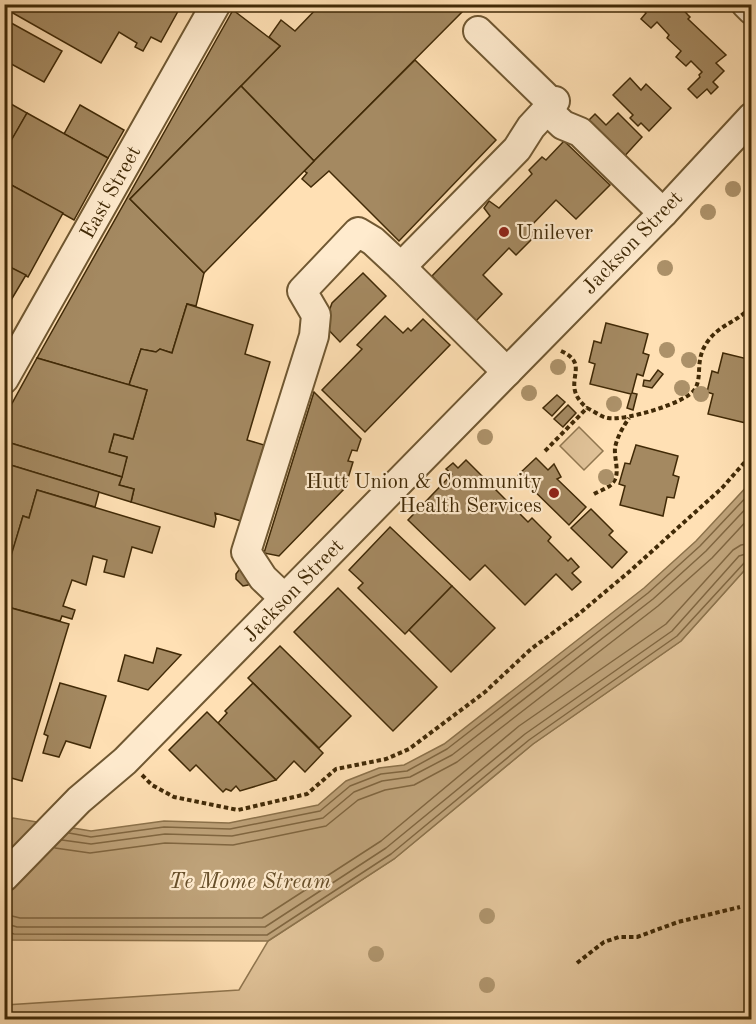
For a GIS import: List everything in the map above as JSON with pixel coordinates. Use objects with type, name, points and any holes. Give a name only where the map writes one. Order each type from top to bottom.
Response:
[{"type":"street","name":"East Street","points":[[4,379],[216,4]]},
{"type":"street","points":[[746,4],[752,10]]},
{"type":"street","points":[[478,31],[552,105],[563,125],[580,132],[663,213]]},
{"type":"street","points":[[401,267],[517,149],[531,127],[552,105]]},
{"type":"street","name":"Jackson Street","points":[[4,877],[79,800],[125,761],[663,213],[752,117]]},
{"type":"street","points":[[285,598],[263,578],[246,552],[314,336],[316,315],[302,291],[358,232],[373,241],[401,267],[507,372]]},
{"type":"path","points":[[579,402],[608,418],[648,413],[678,401],[694,392],[697,386],[700,353],[708,340],[717,330],[747,312],[752,306]]},
{"type":"path","points":[[538,340],[576,360],[577,366],[573,382],[582,414]]},
{"type":"path","points":[[545,451],[587,408]]},
{"type":"path","points":[[594,494],[615,481],[617,476],[614,458],[615,445],[629,417]]},
{"type":"path","points":[[125,761],[152,785],[174,797],[237,810],[307,794],[336,769],[398,755],[450,720],[485,692],[531,649],[603,594],[722,488],[752,454]]},
{"type":"path","points":[[577,963],[604,942],[619,937],[637,936],[678,922],[740,907]]},
{"type":"shaded area","points":[[579,427],[603,451],[584,470],[560,446]]},
{"type":"shaded area","points":[[751,563],[751,1019],[5,1020],[5,1005],[239,990],[268,941],[394,859],[533,744],[681,641]]},
{"type":"water","name":"Te Mome Stream","points":[[751,482],[751,563],[681,641],[533,744],[394,859],[268,941],[10,940],[5,934],[5,823],[13,818],[91,831],[164,821],[229,823],[318,805],[346,781],[379,768],[404,765],[444,744],[644,588],[696,541]]},
{"type":"building","points":[[4,4],[182,4],[161,42],[151,37],[143,51],[135,47],[137,43],[119,32],[101,63],[4,8]]},
{"type":"building","points":[[321,4],[470,4],[314,161],[241,86],[280,46],[269,37],[281,20],[295,31]]},
{"type":"building","points":[[638,4],[678,4],[690,17],[688,19],[726,55],[716,63],[724,71],[713,82],[718,87],[711,94],[707,89],[697,98],[688,89],[702,72],[691,61],[686,66],[676,57],[681,51],[667,38],[669,35],[657,22],[651,28],[641,19],[646,13]]},
{"type":"building","points":[[233,10],[280,46],[130,199],[204,273],[196,306],[187,304],[172,353],[160,349],[156,352],[141,349],[129,385],[37,358]]},
{"type":"building","points":[[4,19],[62,51],[44,82],[4,60]]},
{"type":"building","points":[[415,60],[496,140],[399,241],[329,171],[311,187],[302,179],[307,173],[304,171]]},
{"type":"building","points":[[630,78],[641,90],[646,84],[671,108],[649,131],[641,123],[638,126],[630,118],[633,115],[613,95]]},
{"type":"building","points":[[241,86],[314,161],[204,273],[130,199]]},
{"type":"building","points":[[4,100],[27,113],[10,143],[4,140]]},
{"type":"building","points":[[80,105],[124,130],[108,158],[64,134]]},
{"type":"building","points":[[27,113],[108,158],[74,220],[4,181],[4,153]]},
{"type":"building","points":[[618,113],[642,137],[621,160],[585,124],[595,114],[606,125]]},
{"type":"building","name":"Unilever","points":[[564,141],[610,185],[576,219],[556,200],[529,228],[536,235],[516,255],[509,248],[483,275],[502,294],[476,321],[432,276],[490,216],[484,208],[489,201],[499,208],[532,174],[529,170],[542,157],[546,160]]},
{"type":"building","points":[[4,181],[63,213],[28,277],[4,264]]},
{"type":"building","points":[[4,264],[26,275],[4,312]]},
{"type":"building","points":[[363,273],[386,296],[340,342],[324,325],[332,303]]},
{"type":"building","points":[[187,304],[253,325],[245,354],[270,362],[247,440],[264,445],[241,521],[215,513],[214,527],[131,502],[134,489],[119,485],[127,457],[109,452],[114,434],[133,439],[147,390],[129,385],[141,349],[156,352],[160,349],[172,353]]},
{"type":"building","points":[[385,316],[403,333],[408,328],[411,331],[423,319],[450,345],[365,432],[322,390],[362,349],[357,345]]},
{"type":"building","points":[[606,323],[648,334],[643,353],[649,355],[643,376],[637,374],[632,393],[637,394],[633,410],[627,408],[631,394],[590,384],[595,364],[589,362],[594,341],[601,343]]},
{"type":"building","points":[[723,353],[752,360],[750,424],[708,414],[713,394],[707,392],[712,371],[718,373]]},
{"type":"building","points":[[37,358],[147,390],[133,439],[114,434],[109,452],[127,457],[122,477],[4,441],[4,418]]},
{"type":"building","points":[[658,370],[663,374],[652,388],[643,386],[644,380],[650,381]]},
{"type":"building","points":[[314,392],[361,439],[357,451],[352,450],[348,461],[353,462],[345,488],[279,556],[264,553]]},
{"type":"building","points":[[557,395],[565,402],[552,416],[543,408]]},
{"type":"building","points":[[568,405],[576,413],[563,427],[554,419]]},
{"type":"building","points":[[4,441],[122,477],[119,485],[134,489],[131,502],[4,463]]},
{"type":"building","points":[[636,445],[678,456],[673,475],[679,477],[674,498],[667,497],[663,516],[620,505],[625,486],[619,484],[625,463],[630,464]]},
{"type":"building","name":"Hutt Union & Community Health Services","points":[[536,458],[548,470],[554,464],[561,477],[557,479],[586,507],[569,525],[518,475]]},
{"type":"building","points":[[466,460],[528,522],[532,518],[551,537],[548,541],[568,561],[571,558],[579,567],[572,573],[581,582],[572,590],[556,574],[525,605],[485,565],[470,580],[408,520],[452,474],[446,469],[453,463],[458,468]]},
{"type":"building","points":[[4,463],[99,492],[95,507],[37,490],[29,518],[23,516],[7,571],[4,570]]},
{"type":"building","points":[[37,490],[160,527],[152,553],[132,547],[124,577],[104,572],[107,560],[93,556],[86,585],[72,580],[63,606],[75,610],[72,619],[62,616],[60,621],[4,606],[4,579],[23,516],[29,518]]},
{"type":"building","points":[[591,509],[613,531],[609,535],[627,552],[612,568],[571,528]]},
{"type":"building","points":[[390,527],[452,586],[405,634],[358,588],[363,583],[349,570]]},
{"type":"building","points":[[239,570],[244,570],[251,582],[248,585],[243,586],[236,579]]},
{"type":"building","points":[[452,586],[495,628],[451,672],[409,630]]},
{"type":"building","points":[[338,588],[437,687],[393,731],[294,632]]},
{"type":"building","points":[[4,606],[69,624],[22,781],[4,776]]},
{"type":"building","points":[[280,646],[351,716],[319,748],[248,678]]},
{"type":"building","points":[[157,648],[181,655],[148,690],[118,681],[125,655],[153,663]]},
{"type":"building","points":[[60,683],[106,696],[90,748],[66,741],[59,757],[43,753],[48,736],[44,734]]},
{"type":"building","points":[[253,683],[323,753],[305,772],[294,761],[276,780],[218,723],[227,713],[225,711]]},
{"type":"building","points":[[207,712],[276,780],[240,791],[236,786],[231,791],[226,789],[223,792],[196,765],[190,771],[169,750]]},
{"type":"place","name":"Unilever","points":[[504,232]]},
{"type":"place","name":"Hutt Union & Community Health Services","points":[[554,493]]}]
